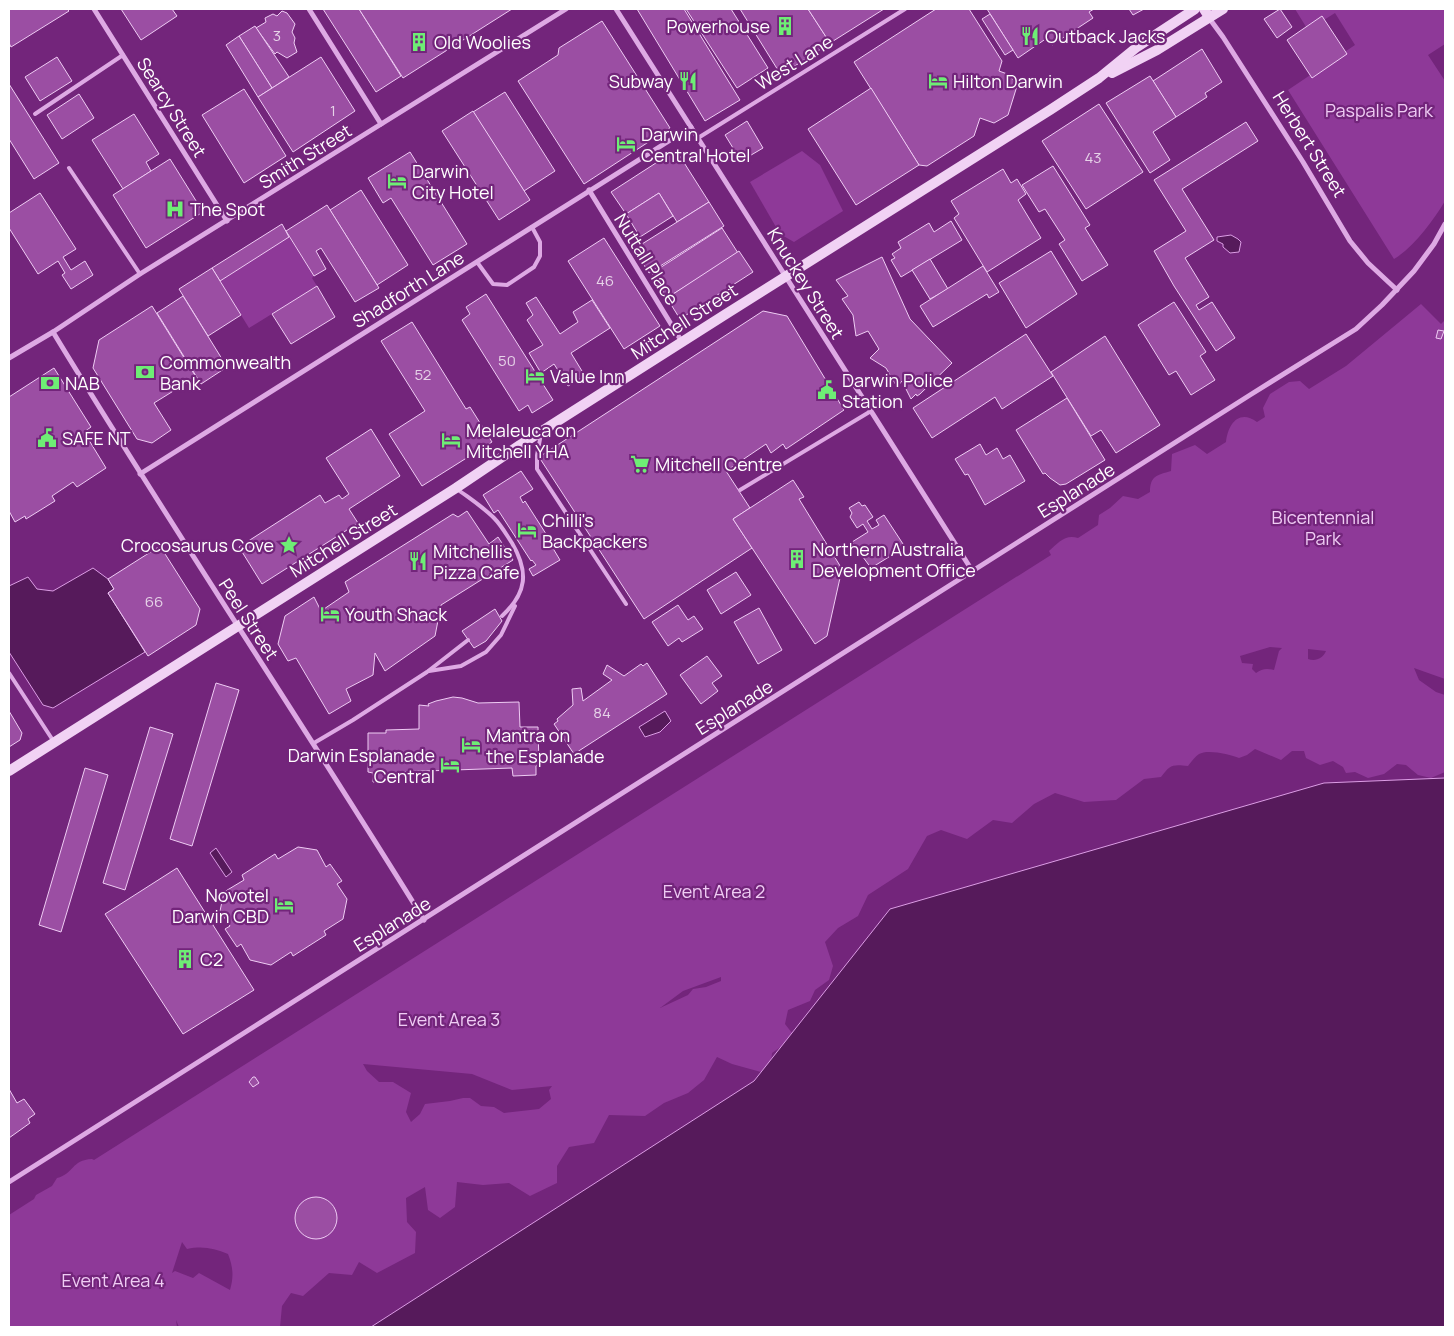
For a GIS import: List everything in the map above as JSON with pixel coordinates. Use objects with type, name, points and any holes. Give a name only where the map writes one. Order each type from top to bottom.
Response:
[{"type":"street","name":"Searcy Street","points":[[94,9],[227,221]]},
{"type":"street","points":[[309,9],[381,124]]},
{"type":"street","name":"Smith Street","points":[[9,358],[53,332],[140,274],[566,9]]},
{"type":"street","name":"Knuckey Street","points":[[616,9],[973,572]]},
{"type":"street","name":"Mitchell Street","points":[[1099,78],[1137,47],[1195,9]]},
{"type":"street","name":"Mitchell Street","points":[[9,771],[1099,78],[1158,50],[1206,13],[1223,9]]},
{"type":"street","name":"Herbert Street","points":[[1206,13],[1303,162],[1350,241],[1368,263],[1397,290]]},
{"type":"street","name":"Shadforth Lane","points":[[140,474],[690,127]]},
{"type":"street","name":"Nuttall Place","points":[[589,190],[682,342]]},
{"type":"street","name":"Esplanade","points":[[9,1182],[1356,329],[1397,290],[1424,259],[1445,224]]},
{"type":"street","name":"Peel Street","points":[[53,332],[140,474],[314,743],[424,920]]},
{"type":"lane","name":"West Lane","points":[[698,138],[905,9]]},
{"type":"lane","points":[[35,114],[123,55]]},
{"type":"lane","points":[[69,168],[140,274]]},
{"type":"lane","points":[[477,262],[493,284],[507,285],[534,267],[540,256],[540,242],[532,227]]},
{"type":"lane","points":[[740,490],[871,411]]},
{"type":"lane","points":[[542,431],[537,455],[537,469],[626,604]]},
{"type":"lane","points":[[427,672],[461,666],[486,652],[501,635],[519,597],[523,577],[523,566],[518,554],[502,527],[493,517],[456,488]]},
{"type":"lane","points":[[502,616],[519,597]]},
{"type":"lane","points":[[314,743],[427,672],[468,640]]},
{"type":"lane","points":[[9,673],[54,742]]},
{"type":"green space","name":"Paspalis Park","points":[[1295,9],[1445,9],[1445,44],[1428,55],[1445,81],[1445,201],[1423,233],[1409,248],[1394,259],[1288,90],[1355,45],[1335,13],[1308,30]]},
{"type":"green space","points":[[802,151],[820,165],[843,211],[794,242],[780,234],[750,182]]},
{"type":"green space","points":[[289,237],[314,276],[312,278],[317,286],[249,328],[220,281]]},
{"type":"green space","name":"Bicentennial Park","points":[[1421,304],[1441,324],[1445,320],[1445,679],[1414,668],[1419,680],[1436,692],[1445,695],[1445,772],[1431,778],[1418,775],[1406,765],[1397,764],[1384,774],[1368,778],[1355,772],[1346,773],[1343,767],[1333,761],[1320,765],[1306,758],[1304,751],[1292,751],[1281,760],[1255,749],[1239,758],[1207,752],[1199,754],[1188,766],[1172,766],[1161,777],[1144,779],[1116,800],[1084,802],[1055,793],[1034,804],[1012,823],[993,820],[967,839],[941,830],[927,836],[908,869],[868,895],[858,916],[838,928],[825,942],[833,966],[829,980],[815,990],[810,1001],[788,1010],[785,1024],[792,1033],[782,1046],[772,1053],[771,1063],[761,1072],[732,1064],[717,1057],[704,1080],[688,1093],[664,1103],[645,1116],[609,1115],[594,1143],[569,1147],[557,1166],[557,1183],[530,1196],[509,1183],[483,1185],[457,1182],[455,1207],[440,1218],[428,1210],[425,1187],[406,1198],[407,1222],[416,1232],[415,1253],[377,1273],[359,1262],[352,1275],[329,1273],[303,1296],[291,1293],[282,1306],[280,1327],[179,1327],[176,1320],[177,1327],[9,1327],[9,1215],[52,1186],[57,1178],[63,1176],[76,1164],[85,1160],[94,1160],[1051,555],[1049,551],[1065,538],[1078,538],[1098,525],[1099,515],[1123,496],[1138,499],[1150,492],[1151,483],[1155,477],[1171,471],[1172,454],[1195,445],[1207,454],[1226,442],[1229,429],[1236,420],[1245,417],[1257,422],[1265,417],[1263,408],[1270,394],[1289,382],[1300,381],[1309,389],[1346,366]],"holes":[[[1270,647],[1282,648],[1279,651],[1274,670],[1264,669],[1256,673],[1252,669],[1253,664],[1242,663],[1240,656]],[[1308,649],[1326,651],[1319,659],[1308,659]],[[721,977],[721,981],[706,987],[693,989],[688,995],[660,1008],[683,991]],[[363,1064],[472,1074],[512,1090],[552,1086],[549,1090],[551,1099],[539,1109],[504,1113],[494,1107],[481,1106],[470,1098],[463,1098],[425,1104],[420,1114],[411,1122],[406,1112],[411,1093],[393,1082],[379,1082],[367,1071]],[[182,1242],[187,1249],[203,1248],[223,1252],[228,1254],[232,1267],[230,1290],[199,1273],[193,1278],[175,1271],[172,1273]]]},
{"type":"shaded area","points":[[1231,235],[1241,242],[1239,252],[1230,253],[1223,247],[1223,244],[1217,241],[1217,237]]},
{"type":"shaded area","points":[[93,568],[108,579],[114,589],[108,593],[145,652],[53,708],[43,705],[9,652],[9,586],[28,577],[37,589],[53,591]]},
{"type":"shaded area","points":[[665,711],[671,721],[660,732],[645,737],[639,727]]},
{"type":"shaded area","points":[[1445,778],[1445,1327],[371,1327],[754,1081],[890,909],[1324,783]]},
{"type":"shaded area","points":[[216,848],[232,872],[226,877],[210,853]]},
{"type":"building","points":[[9,9],[67,9],[69,11],[11,47],[9,43]]},
{"type":"building","points":[[121,9],[172,9],[177,16],[141,40]]},
{"type":"building","points":[[323,9],[359,9],[401,76],[376,92]]},
{"type":"building","name":"Old Woolies","points":[[359,9],[512,9],[403,78]]},
{"type":"building","points":[[637,9],[684,9],[740,100],[705,121]]},
{"type":"building","points":[[686,9],[731,9],[768,68],[737,88]]},
{"type":"building","name":"Powerhouse","points":[[740,9],[808,9],[830,43],[781,75]]},
{"type":"building","points":[[808,9],[884,9],[830,43]]},
{"type":"building","points":[[936,9],[969,9],[1002,61],[999,71],[1010,75],[1017,86],[1008,115],[994,123],[980,118],[974,136],[927,166],[919,165],[854,62]]},
{"type":"building","points":[[987,9],[1094,9],[1089,12],[1093,18],[1052,45],[1047,38],[1018,58]]},
{"type":"building","points":[[1129,9],[1144,9],[1133,15]]},
{"type":"building","points":[[1280,9],[1292,27],[1277,38],[1264,19]]},
{"type":"building","points":[[282,11],[287,13],[295,24],[292,32],[297,52],[287,58],[277,52],[275,54],[256,28],[266,22],[265,18],[273,14],[277,16]]},
{"type":"building","points":[[990,14],[1013,50],[1005,55],[982,19]]},
{"type":"building","points":[[1322,16],[1347,54],[1312,78],[1287,40]]},
{"type":"building","points":[[602,21],[670,128],[584,184],[518,81],[558,55],[559,48]]},
{"type":"building","points":[[255,26],[289,77],[272,88],[239,36]]},
{"type":"building","points":[[239,36],[272,88],[258,97],[226,45]]},
{"type":"building","points":[[1202,49],[1222,82],[1205,93],[1207,97],[1176,117],[1153,81]]},
{"type":"building","points":[[57,57],[72,81],[40,101],[25,77]]},
{"type":"building","points":[[321,57],[355,111],[293,152],[258,97]]},
{"type":"building","points":[[1150,76],[1176,117],[1153,132],[1170,160],[1150,173],[1106,103]]},
{"type":"building","points":[[9,84],[59,163],[34,179],[9,139]]},
{"type":"building","points":[[871,88],[919,165],[856,205],[808,129]]},
{"type":"building","points":[[244,89],[286,156],[244,183],[202,115]]},
{"type":"building","points":[[505,92],[555,171],[524,191],[473,112]]},
{"type":"building","points":[[79,94],[94,118],[62,139],[47,115]]},
{"type":"building","points":[[1099,104],[1143,172],[1086,209],[1042,141]]},
{"type":"building","points":[[473,111],[530,200],[499,220],[442,131]]},
{"type":"building","points":[[134,114],[159,154],[146,162],[151,171],[123,189],[92,140]]},
{"type":"building","points":[[747,121],[763,148],[741,161],[725,135]]},
{"type":"building","points":[[1246,122],[1258,141],[1182,189],[1214,240],[1185,258],[1209,297],[1196,305],[1199,310],[1212,302],[1235,338],[1216,351],[1154,251],[1186,231],[1154,180]]},
{"type":"building","points":[[676,150],[709,202],[677,222],[659,193],[626,214],[611,192]]},
{"type":"building","points":[[410,152],[467,244],[433,265],[391,198],[383,203],[368,178]]},
{"type":"building","points":[[170,159],[203,212],[146,248],[113,195]]},
{"type":"building","points":[[1053,166],[1090,225],[1085,228],[1108,265],[1082,281],[1059,244],[1065,240],[1045,209],[1039,212],[1022,185]]},
{"type":"building","points":[[1003,169],[1011,183],[1017,179],[1026,194],[1018,200],[1041,238],[987,272],[954,218],[959,214],[951,201]]},
{"type":"building","points":[[361,190],[408,265],[377,285],[330,210]]},
{"type":"building","points":[[40,193],[76,249],[63,257],[71,270],[85,261],[93,275],[71,289],[62,275],[65,273],[58,261],[38,274],[9,228],[9,213]]},
{"type":"building","points":[[659,193],[673,216],[640,237],[626,214]]},
{"type":"building","points":[[709,202],[724,226],[649,273],[634,249]]},
{"type":"building","points":[[327,205],[379,288],[355,302],[321,248],[316,251],[326,269],[314,276],[286,231]]},
{"type":"building","points":[[951,221],[962,240],[901,277],[891,260],[895,258],[892,254],[901,248],[898,242],[929,223],[934,232]]},
{"type":"building","points":[[282,224],[289,237],[220,281],[212,268]]},
{"type":"building","points":[[722,228],[738,253],[667,298],[652,273]]},
{"type":"building","points":[[604,238],[660,326],[624,349],[568,261]]},
{"type":"building","points":[[739,251],[753,272],[680,319],[667,298]]},
{"type":"building","points":[[1051,251],[1077,294],[1026,328],[999,283]]},
{"type":"building","points":[[882,257],[910,319],[952,363],[920,394],[917,396],[916,394],[911,399],[902,381],[897,387],[886,368],[870,358],[879,349],[868,331],[856,336],[853,315],[842,299],[848,296],[836,280]]},
{"type":"building","points":[[930,259],[948,289],[930,299],[912,270]]},
{"type":"building","points":[[983,266],[999,292],[989,298],[987,294],[933,327],[920,306]]},
{"type":"building","points":[[212,268],[241,315],[208,336],[179,289]]},
{"type":"building","points":[[317,286],[335,317],[291,344],[272,314]]},
{"type":"building","name":"Value Inn","points":[[486,294],[553,400],[532,413],[528,405],[519,411],[462,320],[470,314],[466,307]]},
{"type":"building","points":[[183,296],[227,367],[201,384],[157,313]]},
{"type":"building","points":[[536,297],[560,334],[578,322],[573,312],[592,300],[610,328],[571,353],[585,376],[568,386],[554,364],[541,373],[529,353],[543,345],[527,320],[533,315],[526,303]]},
{"type":"building","points":[[1174,302],[1206,352],[1200,356],[1215,380],[1191,395],[1176,371],[1169,375],[1138,325]]},
{"type":"building","name":"Commonwealth Bank","points":[[152,306],[196,377],[154,403],[171,430],[152,443],[137,439],[93,368],[99,340]]},
{"type":"building","name":"Mitchell Centre","points":[[763,311],[787,316],[844,410],[786,449],[783,444],[771,453],[766,444],[726,471],[750,508],[733,519],[752,548],[644,619],[539,457]]},
{"type":"building","points":[[412,322],[466,409],[470,407],[492,442],[422,486],[389,434],[425,411],[381,341]]},
{"type":"building","points":[[1438,330],[1444,331],[1441,339],[1436,338]]},
{"type":"building","points":[[1026,334],[1053,376],[1002,409],[995,397],[932,438],[913,408]]},
{"type":"building","points":[[1105,336],[1160,425],[1116,453],[1101,430],[1091,436],[1051,372]]},
{"type":"building","points":[[54,368],[91,427],[84,432],[106,468],[77,487],[73,482],[52,496],[55,501],[26,519],[25,516],[15,522],[9,511],[9,397]]},
{"type":"building","points":[[1067,398],[1105,460],[1066,484],[1060,485],[1045,473],[1043,474],[1016,430]]},
{"type":"building","points":[[371,429],[400,476],[349,509],[358,523],[262,584],[239,547],[320,495],[325,503],[339,495],[342,499],[349,494],[326,458]]},
{"type":"building","points":[[980,444],[986,455],[997,448],[1003,459],[1010,455],[1025,481],[985,505],[968,474],[965,475],[955,459]]},
{"type":"building","name":"Chilli's Backpackers","points":[[521,471],[533,489],[520,497],[523,503],[525,501],[555,548],[554,550],[560,560],[533,576],[529,569],[536,565],[531,561],[498,510],[494,513],[483,495]]},
{"type":"building","name":"Northern Australia Development Office","points":[[793,480],[804,497],[799,499],[842,569],[827,636],[815,644],[733,519]]},
{"type":"building","points":[[859,502],[862,506],[865,505],[873,517],[867,521],[872,529],[879,525],[876,520],[884,515],[905,547],[871,568],[852,542],[868,532],[863,524],[857,528],[850,517],[852,513],[849,508]]},
{"type":"building","points":[[467,511],[489,544],[498,537],[513,560],[441,605],[435,636],[385,671],[375,653],[373,675],[346,689],[351,701],[329,714],[296,658],[288,661],[278,644],[285,616],[314,597],[321,611],[349,592],[345,582],[453,514],[458,517]]},
{"type":"building","points":[[160,546],[200,609],[196,625],[148,656],[108,593],[114,589],[108,579]]},
{"type":"building","points":[[736,572],[751,595],[721,614],[707,590]]},
{"type":"building","points":[[678,605],[688,620],[694,616],[703,629],[682,642],[679,638],[668,646],[652,622]]},
{"type":"building","points":[[759,608],[782,650],[758,664],[734,622]]},
{"type":"building","points":[[495,609],[502,621],[486,641],[474,648],[462,631]]},
{"type":"building","points":[[707,656],[722,676],[712,683],[718,691],[701,704],[680,675]]},
{"type":"building","points":[[647,663],[667,694],[574,754],[554,724],[573,705],[572,689],[581,688],[583,701],[612,680],[603,674],[607,665],[624,676],[641,664],[643,666]]},
{"type":"building","points":[[216,683],[239,690],[192,846],[170,839]]},
{"type":"building","points":[[453,697],[478,703],[519,702],[520,727],[538,727],[539,765],[536,766],[536,775],[513,776],[512,768],[396,772],[397,781],[373,782],[373,773],[368,772],[368,733],[386,733],[386,730],[419,729],[419,705],[429,706],[428,704]]},
{"type":"building","points":[[9,711],[22,733],[20,740],[9,747]]},
{"type":"building","points":[[150,727],[173,734],[125,890],[103,883]]},
{"type":"building","points":[[85,768],[108,775],[61,932],[39,925]]},
{"type":"building","points":[[298,847],[317,850],[326,867],[330,864],[342,881],[337,884],[347,899],[343,919],[324,931],[326,935],[293,956],[291,952],[271,965],[250,960],[241,944],[237,947],[225,929],[230,926],[220,911],[224,892],[244,880],[242,875],[275,854],[278,859]]},
{"type":"building","name":"C2","points":[[177,868],[254,990],[183,1034],[105,914]]},
{"type":"building","points":[[253,1077],[259,1083],[253,1087],[249,1082]]},
{"type":"building","points":[[9,1089],[17,1103],[24,1099],[35,1114],[28,1119],[30,1123],[9,1138]]},
{"type":"building","points":[[320,1197],[328,1200],[334,1206],[337,1218],[334,1230],[328,1236],[312,1239],[304,1236],[298,1230],[295,1214],[298,1206],[304,1200]]},
{"type":"place","name":"Powerhouse","points":[[785,26]]},
{"type":"place","name":"Outback Jacks","points":[[1030,36]]},
{"type":"place","name":"Old Woolies","points":[[419,42]]},
{"type":"place","name":"Subway","points":[[688,81]]},
{"type":"place","name":"Hilton Darwin","points":[[938,81]]},
{"type":"place","name":"Darwin Central Hotel","points":[[626,144]]},
{"type":"place","name":"Darwin City Hotel","points":[[397,181]]},
{"type":"place","name":"The Spot","points":[[175,209]]},
{"type":"place","name":"Commonwealth Bank","points":[[145,372]]},
{"type":"place","name":"Value Inn","points":[[535,376]]},
{"type":"place","name":"NAB","points":[[50,383]]},
{"type":"place","name":"Darwin Police Station","points":[[827,390]]},
{"type":"place","name":"SAFE NT","points":[[47,438]]},
{"type":"place","name":"Melaleuca on Mitchell YHA","points":[[451,440]]},
{"type":"place","name":"Mitchell Centre","points":[[640,464]]},
{"type":"place","name":"Chilli's Backpackers","points":[[527,530]]},
{"type":"place","name":"Crocosaurus Cove","points":[[289,545]]},
{"type":"place","name":"Northern Australia Development Office","points":[[797,559]]},
{"type":"place","name":"Mitchellis Pizza Cafe","points":[[418,561]]},
{"type":"place","name":"Youth Shack","points":[[330,614]]},
{"type":"place","name":"Mantra on the Esplanade","points":[[471,745]]},
{"type":"place","name":"Darwin Esplanade Central","points":[[450,765]]},
{"type":"place","name":"Novotel Darwin CBD","points":[[284,905]]},
{"type":"place","name":"C2","points":[[185,959]]},
{"type":"park label","name":"Event Area 2","points":[[714,891]]},
{"type":"park label","name":"Event Area 3","points":[[449,1019]]},
{"type":"park label","name":"Event Area 4","points":[[113,1280]]}]
